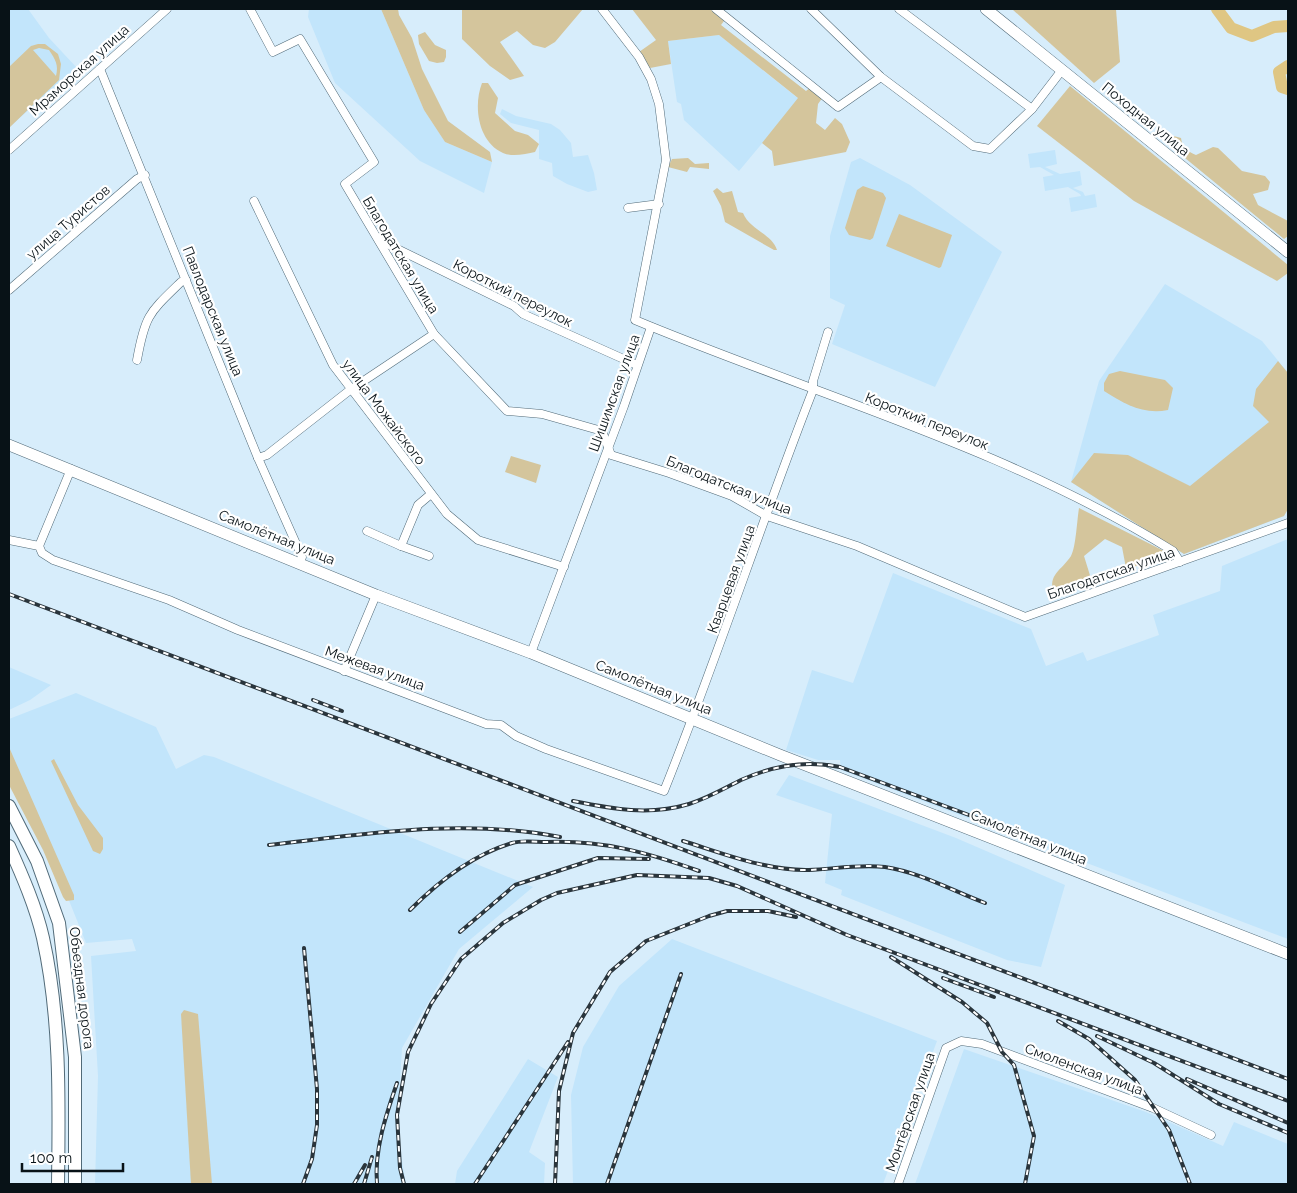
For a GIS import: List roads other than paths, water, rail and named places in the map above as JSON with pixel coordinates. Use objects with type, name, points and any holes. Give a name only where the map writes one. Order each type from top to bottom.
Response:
[{"type":"main road","name":"Походная улица","points":[[986,9],[1288,252]]},
{"type":"main road","name":"Самолётная улица","points":[[9,445],[300,562],[376,595],[531,653],[692,720],[1288,954]]},
{"type":"main road","name":"Объездная дорога","points":[[9,806],[37,861],[58,923],[75,1057],[75,1184]]},
{"type":"main road","points":[[9,846],[38,921],[47,956],[58,1056],[58,1184]]},
{"type":"street","name":"Мраморская улица","points":[[9,150],[167,9]]},
{"type":"street","name":"Благодатская улица","points":[[250,9],[273,52],[300,39],[374,162],[345,184],[434,334],[507,411],[542,414],[602,431],[611,455],[669,473],[732,496],[767,516],[857,546],[932,575],[1026,617],[1288,523]]},
{"type":"street","name":"Шишимская улица","points":[[531,653],[651,327],[635,320],[666,160],[659,104],[651,79],[640,56],[602,9]]},
{"type":"street","points":[[716,9],[838,107],[881,77]]},
{"type":"street","points":[[811,9],[881,77],[974,146],[990,149],[1032,109],[1062,70]]},
{"type":"street","points":[[899,9],[1032,109]]},
{"type":"street","name":"Павлодарская улица","points":[[100,69],[258,458],[302,557],[300,562]]},
{"type":"street","name":"улица Туристов","points":[[9,290],[138,179],[145,176]]},
{"type":"street","name":"улица Можайского","points":[[254,201],[333,365],[350,390],[447,514],[478,540],[564,567]]},
{"type":"street","points":[[628,208],[659,204]]},
{"type":"street","name":"Короткий переулок","points":[[379,240],[514,306],[523,314],[637,365]]},
{"type":"street","points":[[137,360],[143,327],[151,311],[181,282],[186,280]]},
{"type":"street","name":"Короткий переулок","points":[[651,327],[931,435],[1066,491],[1173,551],[1180,562]]},
{"type":"street","name":"Кварцевая улица","points":[[692,720],[813,390],[813,381],[828,332]]},
{"type":"street","points":[[258,458],[267,455],[350,390],[434,334]]},
{"type":"street","points":[[39,546],[71,470]]},
{"type":"street","points":[[401,546],[418,505],[431,494]]},
{"type":"street","points":[[367,531],[429,556]]},
{"type":"street","name":"Межевая улица","points":[[9,540],[39,546],[42,552],[53,560],[169,600],[238,630],[486,724],[502,725],[516,736],[546,749],[664,792],[692,720]]},
{"type":"street","points":[[344,671],[376,595]]},
{"type":"street","name":"Смоленская улица","points":[[946,1048],[961,1041],[982,1044],[1153,1108],[1211,1135]]},
{"type":"street","name":"Монтёрская улица","points":[[898,1184],[946,1048]]},
{"type":"waterway","points":[[1217,9],[1231,28],[1252,36],[1274,27],[1288,26]]},
{"type":"waterway","points":[[1288,66],[1279,72],[1282,87],[1288,89]]},
{"type":"railway","points":[[9,594],[1288,1079]]},
{"type":"railway","points":[[313,700],[342,711]]},
{"type":"railway","points":[[573,801],[631,810],[674,808],[703,799],[741,780],[765,771],[802,764],[815,764],[840,767],[993,824]]},
{"type":"railway","points":[[269,845],[378,833],[451,828],[524,831],[560,837]]},
{"type":"railway","points":[[683,841],[777,868],[809,870],[866,866],[898,869],[923,877],[985,903]]},
{"type":"railway","points":[[410,910],[444,879],[457,870],[483,854],[516,842],[567,842],[605,845],[661,858],[699,871]]},
{"type":"railway","points":[[460,932],[515,885],[598,858],[649,859]]},
{"type":"railway","points":[[404,1184],[400,1168],[397,1115],[408,1052],[431,1004],[461,959],[503,923],[541,900],[557,893],[637,875],[709,878],[737,886],[847,935],[1288,1101]]},
{"type":"railway","points":[[555,1184],[559,1091],[573,1033],[610,972],[646,941],[709,916],[727,911],[768,911],[796,917]]},
{"type":"railway","points":[[303,1184],[312,1159],[317,1125],[317,1089],[304,948]]},
{"type":"railway","points":[[891,957],[962,1002],[987,1023],[1002,1052],[1014,1065],[1034,1136],[1025,1184]]},
{"type":"railway","points":[[607,1184],[681,974]]},
{"type":"railway","points":[[943,978],[994,997]]},
{"type":"railway","points":[[1058,1021],[1089,1039],[1135,1080],[1169,1130],[1190,1184]]},
{"type":"railway","points":[[1097,1036],[1154,1063],[1219,1104],[1288,1133]]},
{"type":"railway","points":[[475,1184],[568,1042]]},
{"type":"railway","points":[[1187,1079],[1288,1123]]},
{"type":"railway","points":[[377,1184],[379,1146],[397,1083]]},
{"type":"railway","points":[[364,1184],[372,1157]]},
{"type":"railway","points":[[354,1184],[365,1165]]}]
